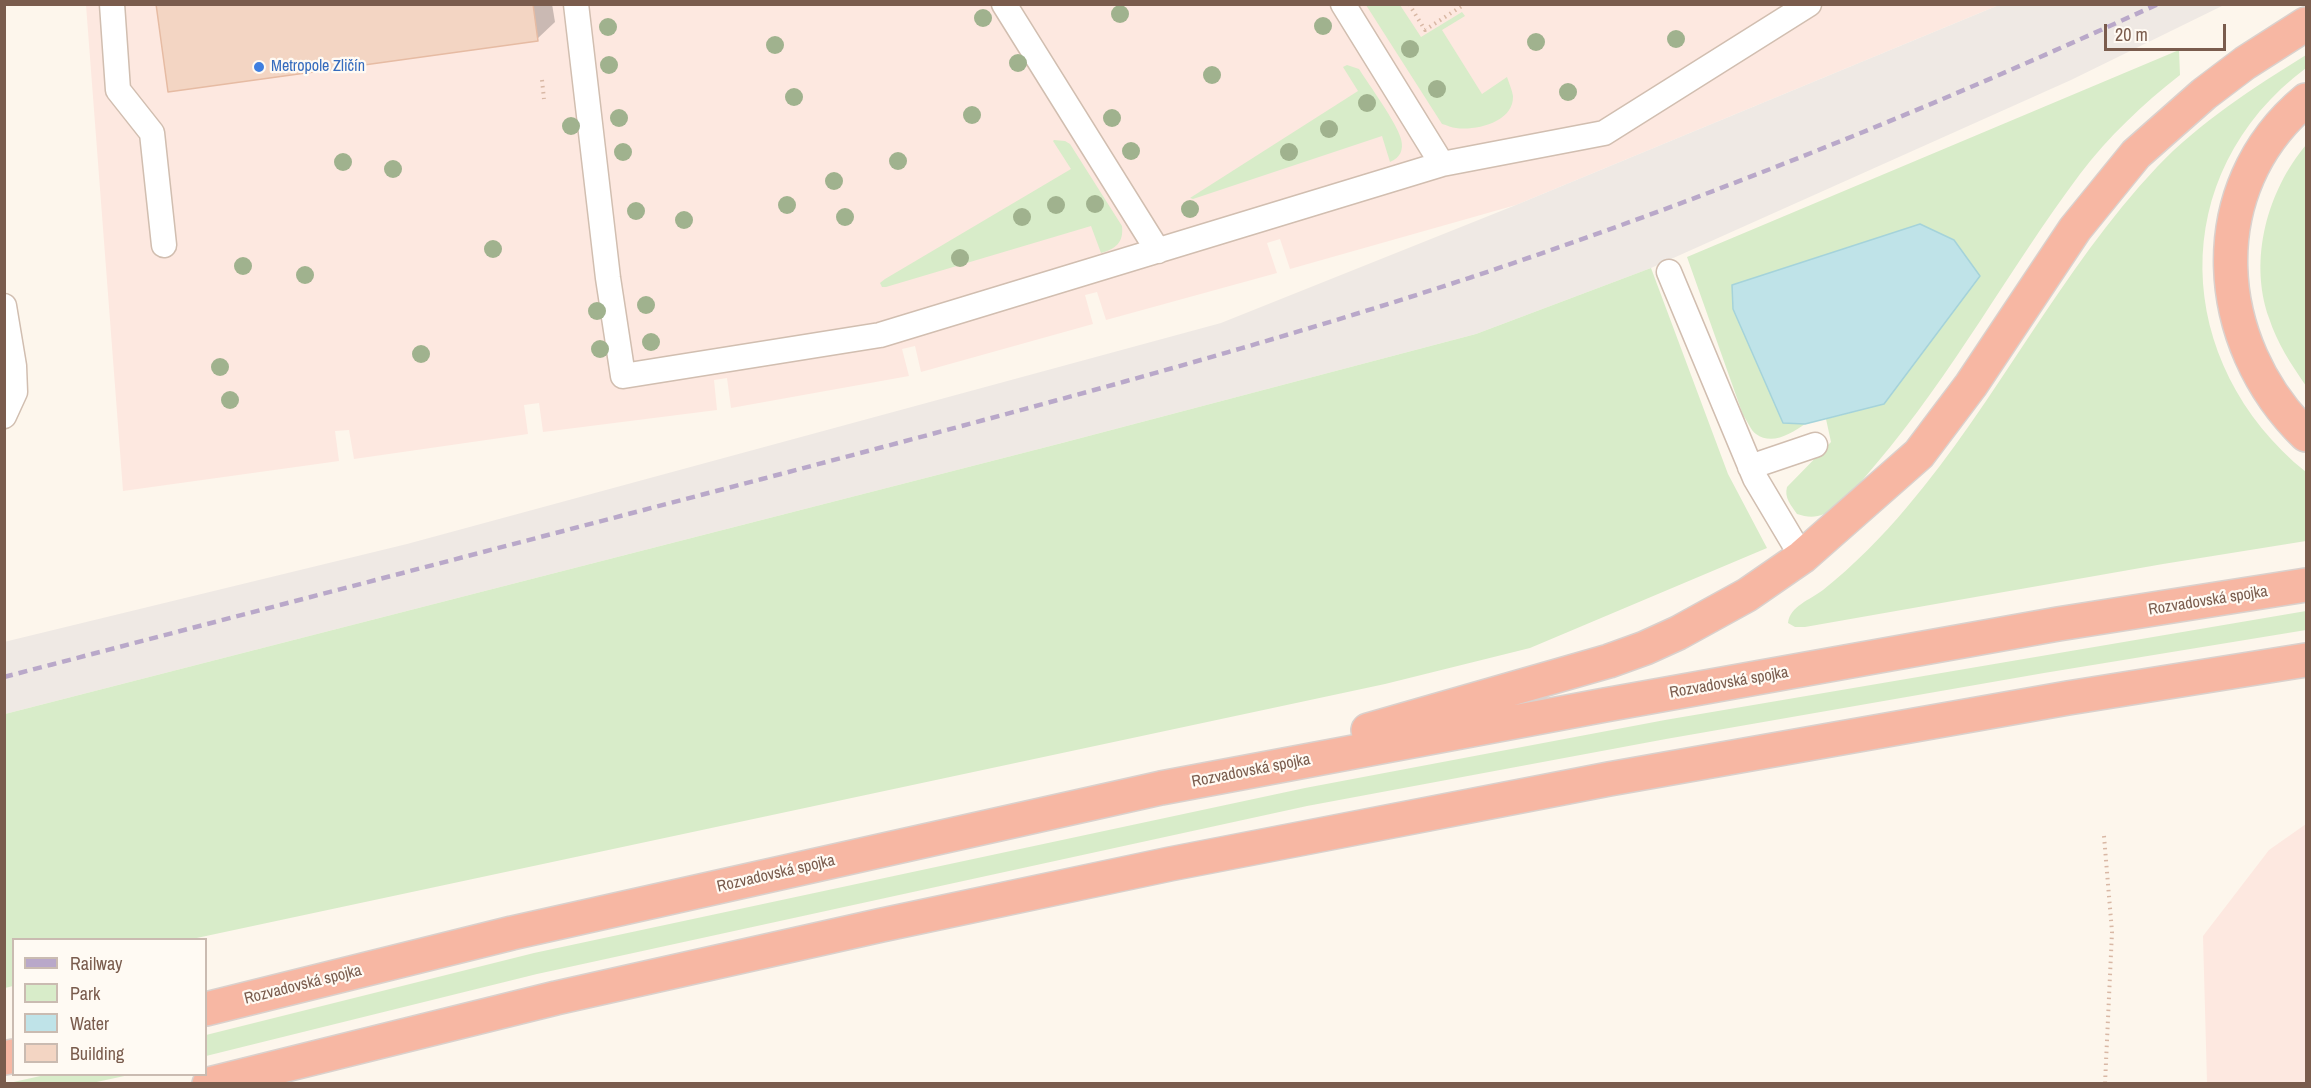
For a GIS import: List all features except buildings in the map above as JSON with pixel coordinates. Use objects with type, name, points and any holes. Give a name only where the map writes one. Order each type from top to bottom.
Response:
[{"type":"highway","points":[[1161,788],[1580,670],[1645,648],[1678,633],[1747,595],[1802,556],[1919,454],[1971,385],[2075,229],[2136,154],[2204,94],[2245,63],[2300,29]]},
{"type":"highway","points":[[2307,100],[2278,128],[2250,173],[2237,209],[2229,254],[2233,302],[2249,351],[2273,395],[2295,424],[2307,435]]},
{"type":"highway","name":"Rozvadovská spojka","points":[[207,1009],[523,930],[1161,788],[1593,707],[2046,626],[2307,585]]},
{"type":"highway","points":[[209,1083],[568,996],[882,925],[1170,864],[1621,777],[2068,698],[2307,660]]},
{"type":"lane","points":[[112,4],[118,90],[152,133],[164,245]]},
{"type":"lane","points":[[576,4],[607,267],[623,376],[880,335],[1442,164],[1604,133],[1809,4]]},
{"type":"lane","points":[[1004,4],[1158,251]]},
{"type":"lane","points":[[1343,4],[1442,164]]},
{"type":"lane","points":[[1669,272],[1750,467],[1802,556]]},
{"type":"lane","points":[[4,306],[14,366],[15,392],[4,416]]},
{"type":"lane","points":[[1750,467],[1815,445]]},
{"type":"path","points":[[1409,4],[1425,30],[1465,4]]},
{"type":"path","points":[[542,80],[544,99]]},
{"type":"path","points":[[2104,836],[2112,932],[2106,1083]]},
{"type":"shaded area","name":"Metropole Zličín","points":[[86,5],[1999,5],[1516,205],[1290,269],[1280,239],[1267,243],[1277,273],[1106,320],[1097,292],[1085,295],[1093,324],[921,372],[915,346],[902,349],[909,376],[731,408],[727,378],[714,380],[717,410],[543,432],[539,403],[524,405],[528,434],[354,459],[349,430],[335,431],[339,461],[123,491]]},
{"type":"shaded area","points":[[1999,5],[2224,5],[2071,80],[1651,268],[1476,334],[1062,443],[5,714],[4,642],[407,544],[1221,323],[1516,205]]},
{"type":"shaded area","points":[[2306,824],[2306,1083],[2207,1083],[2203,936],[2269,850]]},
{"type":"green space","points":[[1366,5],[1400,5],[1421,37],[1462,12],[1465,16],[1442,30],[1482,94],[1507,77],[1513,96],[1512,105],[1507,112],[1492,123],[1473,128],[1454,128],[1442,124]]},
{"type":"green space","points":[[2179,50],[2180,75],[2127,121],[2080,174],[1956,358],[1904,430],[1839,505],[1814,517],[1797,514],[1787,498],[1787,487],[1831,442],[1826,419],[1884,404],[1783,422],[1805,424],[1782,437],[1769,439],[1756,434],[1743,415],[1687,257]]},
{"type":"green space","points":[[2306,55],[2306,68],[2260,111],[2227,161],[2208,214],[2202,269],[2210,325],[2230,378],[2262,428],[2306,472],[2306,541],[1805,627],[1795,627],[1788,623],[1792,612],[1845,571],[1907,507],[1971,423],[2090,249],[2157,167],[2209,120]]},
{"type":"green space","points":[[1347,65],[1359,69],[1394,124],[1402,143],[1400,153],[1396,158],[1390,162],[1382,136],[1193,199],[1190,198],[1358,91],[1343,67]]},
{"type":"green space","points":[[1054,140],[1070,144],[1122,226],[1122,237],[1118,244],[1101,253],[1091,226],[882,287],[880,283],[885,279],[1071,169]]},
{"type":"green space","points":[[2306,145],[2306,386],[2285,353],[2269,318],[2263,295],[2261,249],[2265,226],[2281,183]]},
{"type":"green space","points":[[1651,268],[1728,474],[1767,548],[1530,648],[1385,684],[197,938],[12,938],[12,986],[5,988],[5,714],[1062,443],[1476,334]]},
{"type":"green space","points":[[2306,611],[2306,630],[1666,739],[1307,806],[537,974],[207,1056],[207,1035],[534,953],[1305,788],[1665,720]]},
{"type":"green space","points":[[40,1076],[124,1076],[92,1083],[9,1083]]},
{"type":"water","points":[[1920,224],[1954,240],[1980,276],[1884,404],[1805,424],[1783,423],[1733,309],[1732,285]]},
{"type":"railway","points":[[4,677],[1030,408],[1384,305],[1559,247],[1733,184],[1904,115],[2158,4]]},
{"type":"place","name":"Metropole Zličín","points":[[259,67]]}]
